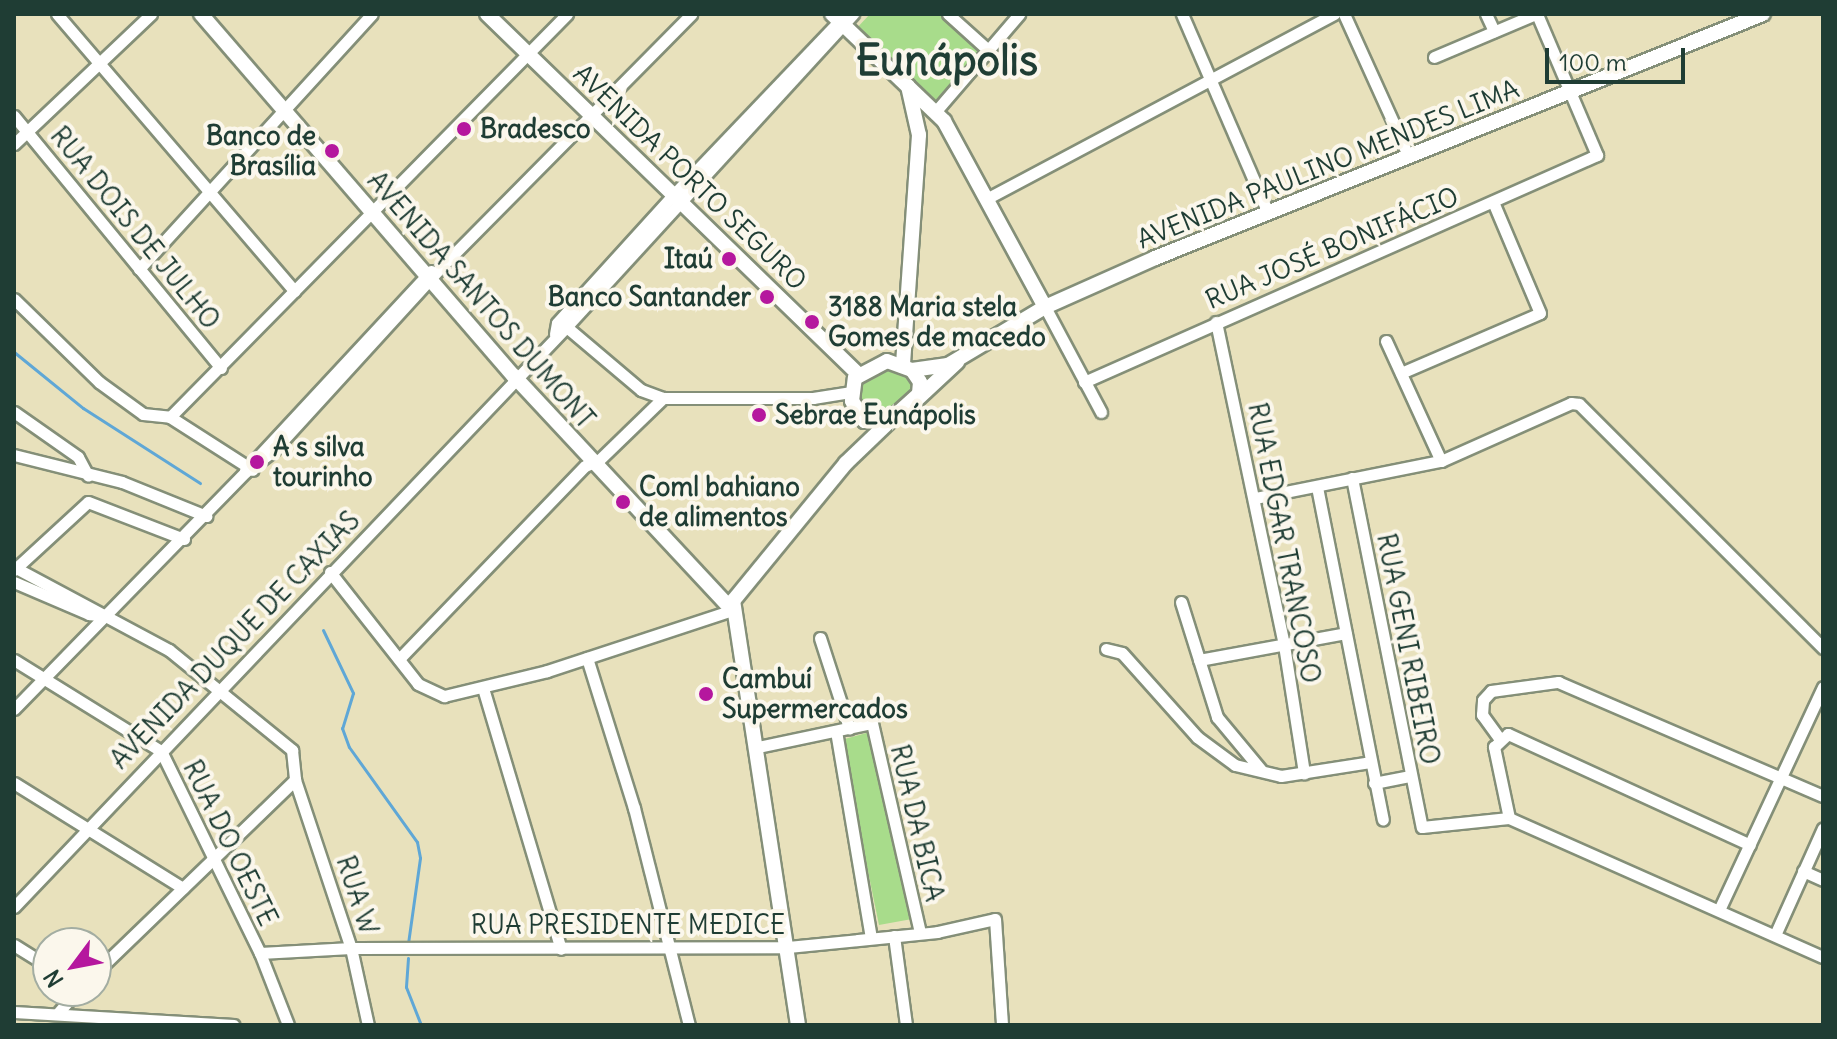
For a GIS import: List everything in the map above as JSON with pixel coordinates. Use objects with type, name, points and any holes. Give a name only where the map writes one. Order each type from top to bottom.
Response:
[{"type":"main road","name":"AVENIDA SANTOS DUMONT","points":[[201,14],[514,376],[732,610]]},
{"type":"main road","name":"AVENIDA PORTO SEGURO","points":[[487,14],[859,375]]},
{"type":"main road","name":"AVENIDA PAULINO MENDES LIMA","points":[[960,359],[1045,307],[1408,155],[1763,14]]},
{"type":"main road","points":[[843,18],[936,111],[988,198],[1045,307]]},
{"type":"main road","points":[[908,86],[919,135],[907,367],[920,387],[913,402]]},
{"type":"main road","points":[[919,135],[936,111]]},
{"type":"main road","points":[[865,421],[853,407],[852,392],[859,375],[879,362],[907,367],[960,359]]},
{"type":"main road","points":[[798,1025],[758,747],[732,610],[743,584],[846,463],[896,415],[939,384],[960,359]]},
{"type":"main road","points":[[865,421],[896,415]]},
{"type":"main road","points":[[846,463],[865,421]]},
{"type":"street","points":[[60,14],[297,288]]},
{"type":"street","points":[[14,144],[151,14]]},
{"type":"street","points":[[139,269],[372,14]]},
{"type":"street","points":[[170,417],[567,14]]},
{"type":"street","points":[[14,709],[184,539],[428,278],[593,116],[691,14]]},
{"type":"street","points":[[948,14],[988,50]]},
{"type":"street","points":[[936,111],[1019,14]]},
{"type":"street","points":[[1182,14],[1268,213]]},
{"type":"street","points":[[988,198],[1334,14]]},
{"type":"street","points":[[1344,14],[1408,155]]},
{"type":"street","points":[[1486,14],[1494,31]]},
{"type":"street","points":[[1434,57],[1536,14],[1571,92]]},
{"type":"street","name":"AVENIDA DUQUE DE CAXIAS","points":[[14,907],[84,828],[218,693],[560,327],[843,18]]},
{"type":"street","name":"RUA JOSÉ BONIFÁCIO","points":[[1084,382],[1597,155],[1571,92]]},
{"type":"street","name":"RUA DOIS DE JULHO","points":[[14,116],[221,368]]},
{"type":"street","points":[[1401,373],[1540,313],[1493,202]]},
{"type":"street","points":[[14,299],[99,382],[143,414],[170,417],[248,469]]},
{"type":"street","points":[[1045,307],[1101,412]]},
{"type":"street","name":"RUA EDGAR TRANCOSO","points":[[1216,322],[1284,645],[1304,773]]},
{"type":"street","points":[[560,327],[641,390],[663,398],[813,398],[852,392]]},
{"type":"street","points":[[1386,341],[1441,461]]},
{"type":"street","points":[[399,659],[591,462],[663,398]]},
{"type":"street","points":[[1255,498],[1441,461],[1571,403],[1579,404],[1823,648]]},
{"type":"street","points":[[14,412],[78,457],[88,476]]},
{"type":"street","points":[[14,455],[88,476],[122,482],[206,516]]},
{"type":"street","name":"RUA GENI RIBEIRO","points":[[1352,478],[1422,827],[1509,818]]},
{"type":"street","points":[[1317,487],[1383,820]]},
{"type":"street","points":[[105,616],[15,569],[88,502],[184,539]]},
{"type":"street","points":[[330,572],[418,684],[435,695],[483,688],[587,658],[732,610]]},
{"type":"street","points":[[14,582],[89,614],[105,616]]},
{"type":"street","points":[[1181,602],[1217,717],[1261,770]]},
{"type":"street","name":"RUA W","points":[[105,616],[169,650],[218,693],[292,750],[295,780],[351,948],[368,1025]]},
{"type":"street","points":[[1199,660],[1346,633]]},
{"type":"street","points":[[820,638],[842,730],[871,938]]},
{"type":"street","points":[[1106,649],[1122,653],[1212,750],[1235,765],[1281,776],[1370,762]]},
{"type":"street","points":[[587,658],[672,950],[689,1025]]},
{"type":"street","name":"RUA DO OESTE","points":[[14,660],[161,751],[260,953],[288,1025]]},
{"type":"street","points":[[1499,738],[1482,715],[1483,700],[1491,691],[1558,682],[1823,796]]},
{"type":"street","points":[[1719,910],[1782,778],[1818,713],[1823,687]]},
{"type":"street","points":[[483,688],[561,949]]},
{"type":"street","name":"RUA DA BICA","points":[[842,730],[872,723],[920,933]]},
{"type":"street","points":[[758,747],[842,730]]},
{"type":"street","points":[[1750,845],[1508,734],[1499,738],[1494,747],[1509,818],[1823,957]]},
{"type":"street","points":[[1374,783],[1410,776]]},
{"type":"street","points":[[112,957],[295,780]]},
{"type":"street","points":[[14,783],[183,888]]},
{"type":"street","points":[[1775,935],[1823,828]]},
{"type":"street","points":[[1803,871],[1823,880]]},
{"type":"street","name":"RUA PRESIDENTE MEDICE","points":[[260,953],[351,948],[672,950],[788,947],[920,933],[995,919],[1002,1025]]},
{"type":"street","points":[[894,936],[906,1025]]},
{"type":"street","points":[[14,945],[32,956]]},
{"type":"street","points":[[57,1014],[63,1007]]},
{"type":"street","points":[[14,1012],[234,1025]]},
{"type":"green space","points":[[870,14],[939,14],[980,51],[935,101],[855,30]]},
{"type":"green space","points":[[877,367],[900,368],[914,389],[909,401],[869,416],[856,402],[860,383]]},
{"type":"green space","points":[[870,732],[912,919],[879,925],[841,740]]},
{"type":"waterway","points":[[14,352],[83,408],[200,483]]},
{"type":"waterway","points":[[323,630],[353,693],[342,728],[349,747],[417,842],[420,858],[408,943]]},
{"type":"waterway","points":[[408,958],[406,987],[421,1025]]},
{"type":"place","name":"Bradesco","points":[[464,129]]},
{"type":"place","name":"Banco de Brasília","points":[[332,151]]},
{"type":"place","name":"Itaú","points":[[729,259]]},
{"type":"place","name":"Banco Santander","points":[[767,297]]},
{"type":"place","name":"3188 Maria stela Gomes de macedo","points":[[812,322]]},
{"type":"place","name":"Sebrae Eunápolis","points":[[759,415]]},
{"type":"place","name":"A s silva tourinho","points":[[257,462]]},
{"type":"place","name":"Coml bahiano de alimentos","points":[[623,502]]},
{"type":"place","name":"Cambuí Supermercados","points":[[706,694]]},
{"type":"district","name":"Eunápolis","points":[[947,60]]}]
